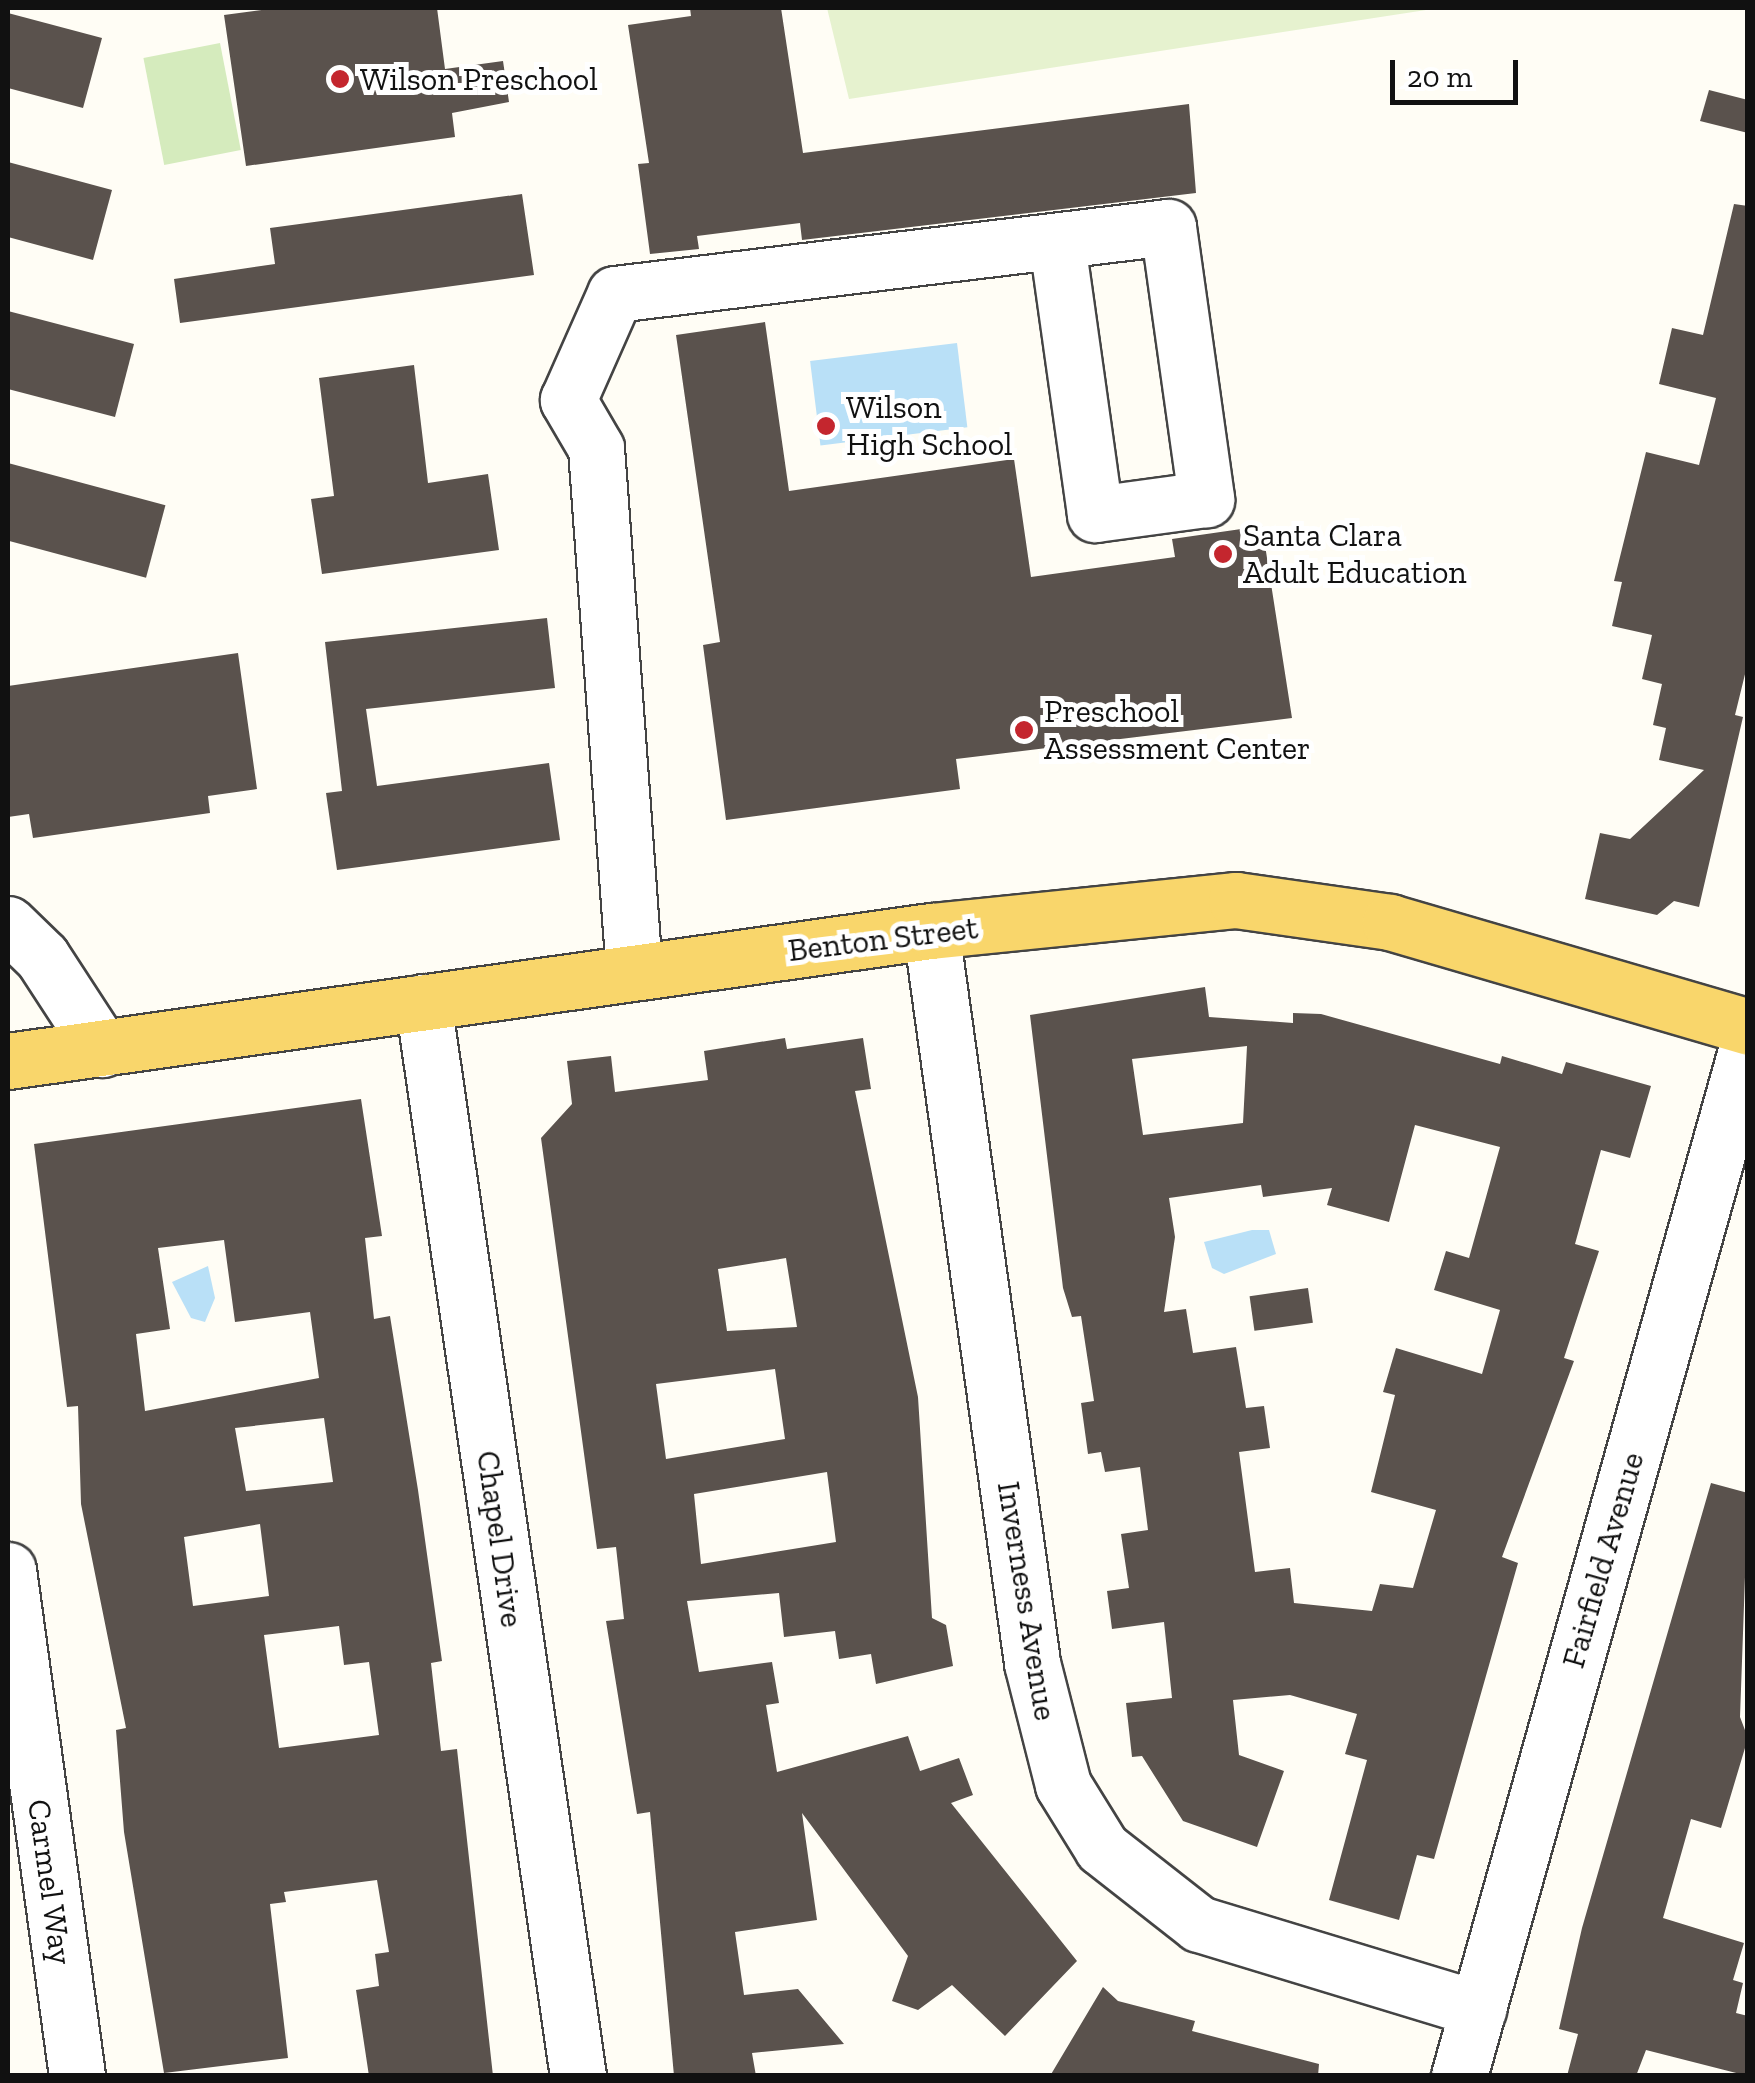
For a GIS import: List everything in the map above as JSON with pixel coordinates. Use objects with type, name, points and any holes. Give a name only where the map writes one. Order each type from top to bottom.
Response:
[{"type":"main road","name":"Benton Street","points":[[8,1061],[931,932],[1236,900],[1317,908],[1748,1027]]},
{"type":"street","points":[[634,972],[596,448],[568,400],[614,294],[1168,227],[1206,499],[1095,514],[1057,242]]},
{"type":"street","points":[[8,924],[42,957],[102,1049]]},
{"type":"street","name":"Inverness Avenue","points":[[931,932],[1032,1663],[1064,1785],[1102,1848],[1199,1924],[1478,2010]]},
{"type":"street","name":"Chapel Drive","points":[[422,1002],[578,2076]]},
{"type":"street","name":"Fairfield Avenue","points":[[1458,2076],[1748,1044]]},
{"type":"street","name":"Carmel Way","points":[[8,1570],[77,2076]]},
{"type":"green space","points":[[827,8],[1439,8],[849,99]]},
{"type":"green space","points":[[220,43],[241,150],[164,165],[143,58]]},
{"type":"water","points":[[957,343],[967,427],[820,445],[810,361]]},
{"type":"water","points":[[1252,1230],[1269,1230],[1276,1254],[1224,1274],[1212,1268],[1204,1242]]},
{"type":"water","points":[[208,1266],[215,1298],[205,1322],[191,1318],[172,1282]]},
{"type":"building","points":[[277,8],[437,8],[445,69],[503,61],[509,102],[452,113],[455,137],[246,166],[224,15]]},
{"type":"building","points":[[690,8],[781,8],[803,153],[1189,104],[1196,193],[802,240],[800,223],[697,236],[699,249],[650,254],[638,164],[649,163],[628,25],[691,16]]},
{"type":"building","points":[[8,13],[102,38],[83,108],[8,88]]},
{"type":"building","points":[[1709,90],[1748,100],[1748,133],[1700,121]]},
{"type":"building","points":[[8,162],[112,190],[93,260],[8,237]]},
{"type":"building","points":[[522,194],[534,275],[180,323],[174,279],[275,264],[270,228]]},
{"type":"building","points":[[1734,204],[1748,206],[1748,662],[1735,715],[1743,717],[1699,907],[1674,901],[1657,915],[1585,899],[1600,833],[1630,839],[1704,770],[1659,760],[1666,728],[1653,725],[1662,684],[1642,679],[1652,635],[1612,626],[1622,582],[1614,581],[1646,452],[1699,465],[1716,398],[1659,384],[1672,328],[1703,335]]},
{"type":"building","points":[[8,311],[134,344],[115,417],[8,389]]},
{"type":"building","points":[[765,322],[789,491],[1014,459],[1031,577],[1175,557],[1172,539],[1262,526],[1292,718],[956,759],[960,789],[726,820],[703,645],[720,642],[676,335]]},
{"type":"building","points":[[414,365],[428,483],[488,474],[499,550],[322,574],[311,499],[334,496],[319,378]]},
{"type":"building","points":[[8,463],[165,505],[146,578],[8,541]]},
{"type":"building","points":[[547,618],[555,688],[366,709],[377,786],[549,763],[560,840],[337,870],[326,793],[342,791],[325,642]]},
{"type":"building","points":[[238,653],[257,789],[208,796],[210,813],[33,838],[29,814],[8,817],[8,686]]},
{"type":"building","points":[[1205,987],[1209,1017],[1293,1023],[1293,1013],[1321,1014],[1500,1064],[1502,1056],[1562,1074],[1566,1062],[1651,1086],[1630,1158],[1601,1150],[1575,1244],[1599,1251],[1564,1358],[1574,1361],[1502,1557],[1518,1563],[1434,1859],[1417,1855],[1399,1920],[1329,1900],[1367,1760],[1345,1754],[1357,1714],[1290,1695],[1233,1700],[1239,1755],[1284,1771],[1257,1847],[1183,1821],[1142,1756],[1132,1757],[1126,1703],[1172,1698],[1164,1622],[1112,1629],[1107,1591],[1129,1588],[1121,1534],[1148,1530],[1140,1467],[1105,1472],[1101,1452],[1088,1454],[1081,1403],[1094,1401],[1081,1316],[1072,1317],[1063,1288],[1030,1015]],"holes":[[[1247,1046],[1243,1123],[1143,1135],[1132,1059]],[[1415,1125],[1500,1147],[1469,1258],[1446,1251],[1434,1290],[1500,1310],[1482,1374],[1396,1348],[1383,1392],[1395,1395],[1371,1492],[1436,1510],[1413,1588],[1380,1584],[1372,1611],[1294,1603],[1290,1568],[1255,1572],[1239,1452],[1270,1448],[1264,1406],[1246,1408],[1236,1347],[1193,1353],[1186,1309],[1164,1312],[1175,1237],[1169,1198],[1261,1185],[1263,1197],[1332,1188],[1327,1205],[1389,1222]]]},
{"type":"building","points":[[785,1038],[787,1049],[863,1038],[871,1089],[855,1091],[918,1397],[932,1618],[946,1625],[953,1666],[876,1684],[871,1654],[839,1659],[835,1631],[784,1637],[779,1593],[687,1601],[699,1672],[772,1662],[779,1703],[766,1705],[777,1772],[908,1736],[920,1771],[959,1758],[973,1795],[951,1803],[1077,1961],[1005,2036],[952,1985],[918,2010],[892,2001],[908,1956],[802,1813],[817,1920],[735,1932],[744,1995],[798,1989],[844,2044],[752,2053],[756,2076],[674,2076],[650,1812],[637,1814],[606,1621],[624,1619],[616,1547],[597,1549],[541,1138],[572,1104],[567,1061],[611,1056],[615,1092],[708,1080],[704,1051]],"holes":[[[786,1258],[797,1327],[727,1331],[718,1269]],[[775,1369],[785,1439],[666,1459],[656,1384]],[[827,1472],[836,1542],[701,1564],[694,1494]]]},
{"type":"building","points":[[361,1099],[382,1236],[365,1238],[374,1319],[390,1316],[418,1490],[442,1661],[431,1663],[441,1751],[457,1749],[493,2076],[369,2076],[356,1990],[379,1986],[375,1954],[389,1952],[377,1880],[284,1892],[286,1902],[270,1904],[288,2058],[164,2073],[124,1832],[116,1730],[126,1728],[81,1504],[78,1406],[67,1407],[34,1144]],"holes":[[[224,1240],[235,1322],[310,1312],[319,1378],[145,1411],[136,1334],[170,1329],[158,1248]],[[324,1418],[333,1482],[246,1491],[235,1428]],[[260,1524],[269,1596],[193,1606],[184,1537]],[[339,1626],[344,1665],[369,1662],[379,1735],[279,1748],[264,1635]]]},
{"type":"building","points":[[1308,1288],[1313,1323],[1254,1331],[1250,1296]]},
{"type":"building","points":[[1711,1483],[1748,1493],[1740,1717],[1748,1738],[1721,1828],[1691,1819],[1663,1918],[1744,1943],[1733,1980],[1743,1983],[1736,2013],[1748,2016],[1748,2076],[1646,2050],[1636,2076],[1567,2076],[1578,2034],[1559,2029],[1582,1928]]},
{"type":"building","points":[[1103,1987],[1118,2001],[1195,2021],[1192,2031],[1319,2064],[1318,2076],[1050,2076]]},
{"type":"place","name":"Wilson Preschool","points":[[340,79]]},
{"type":"place","name":"Wilson High School","points":[[826,426]]},
{"type":"place","name":"Santa Clara Adult Education","points":[[1223,554]]},
{"type":"place","name":"Preschool Assessment Center","points":[[1024,730]]}]
